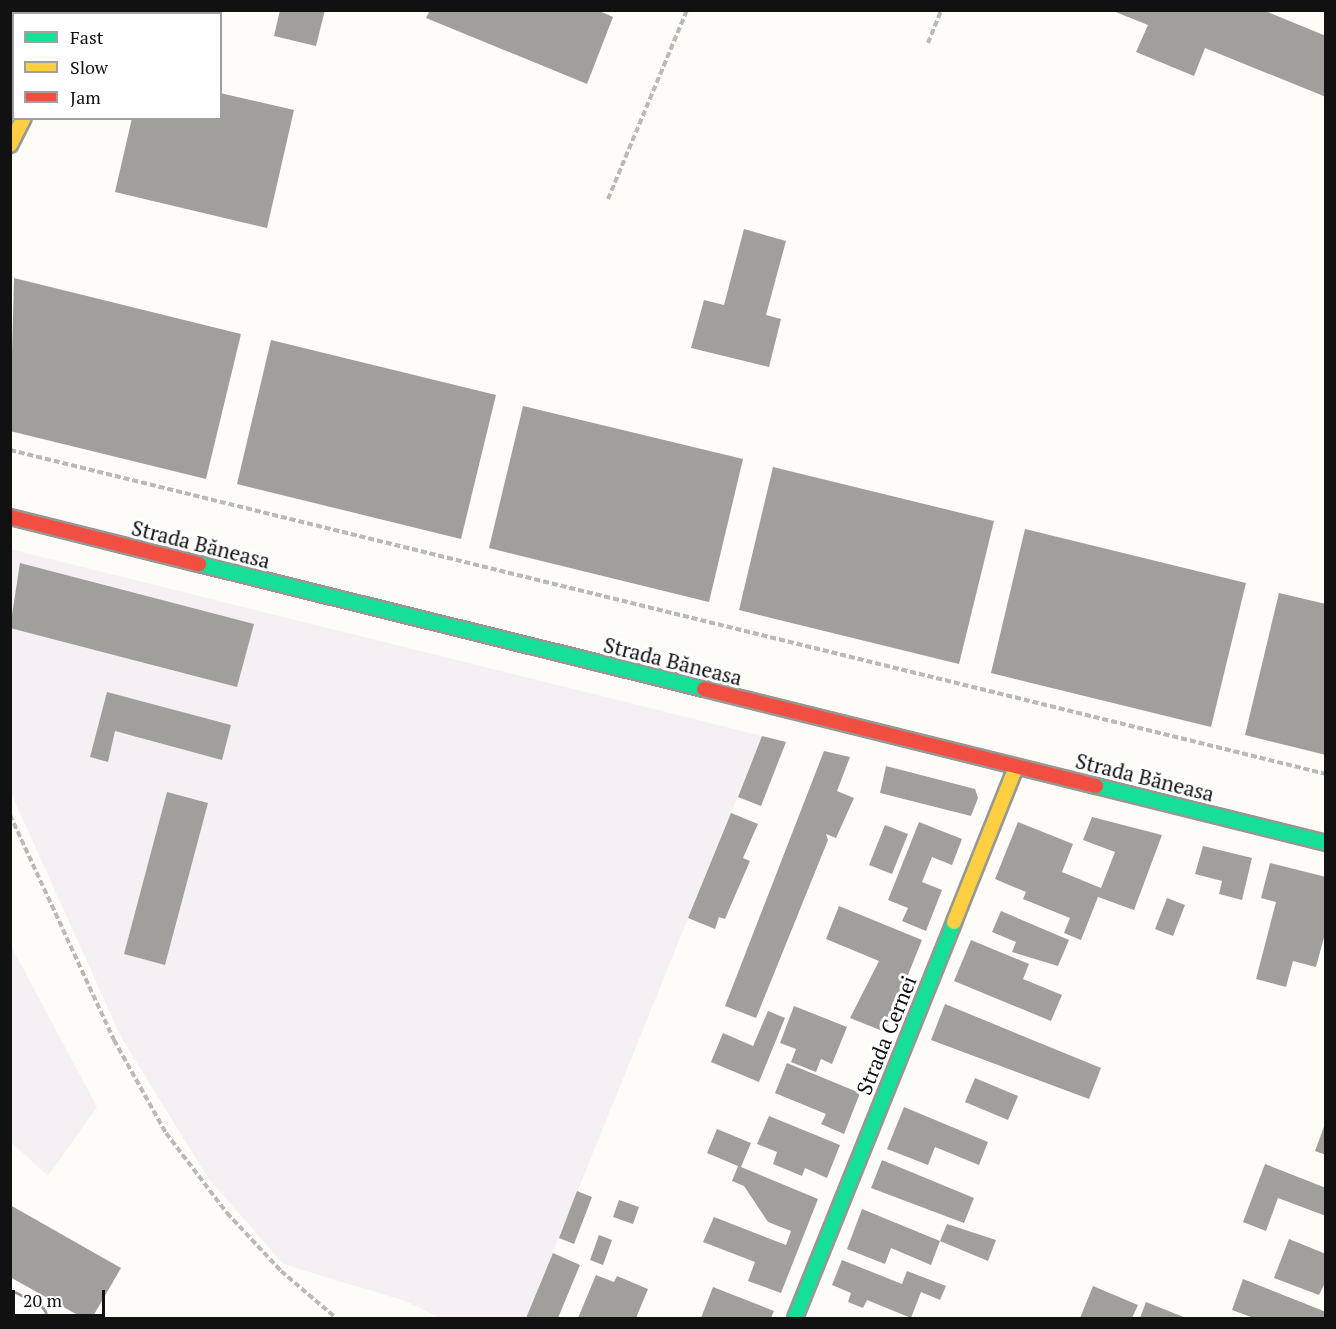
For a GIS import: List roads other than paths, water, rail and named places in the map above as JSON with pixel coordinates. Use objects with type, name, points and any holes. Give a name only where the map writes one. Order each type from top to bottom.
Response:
[{"type":"street","points":[[10,145],[23,120]]},
{"type":"street","name":"Strada Băneasa","points":[[10,516],[1326,843]]},
{"type":"street","name":"Strada Cernei","points":[[795,1318],[1016,767]]},
{"type":"street","points":[[10,1306],[32,1318]]}]
